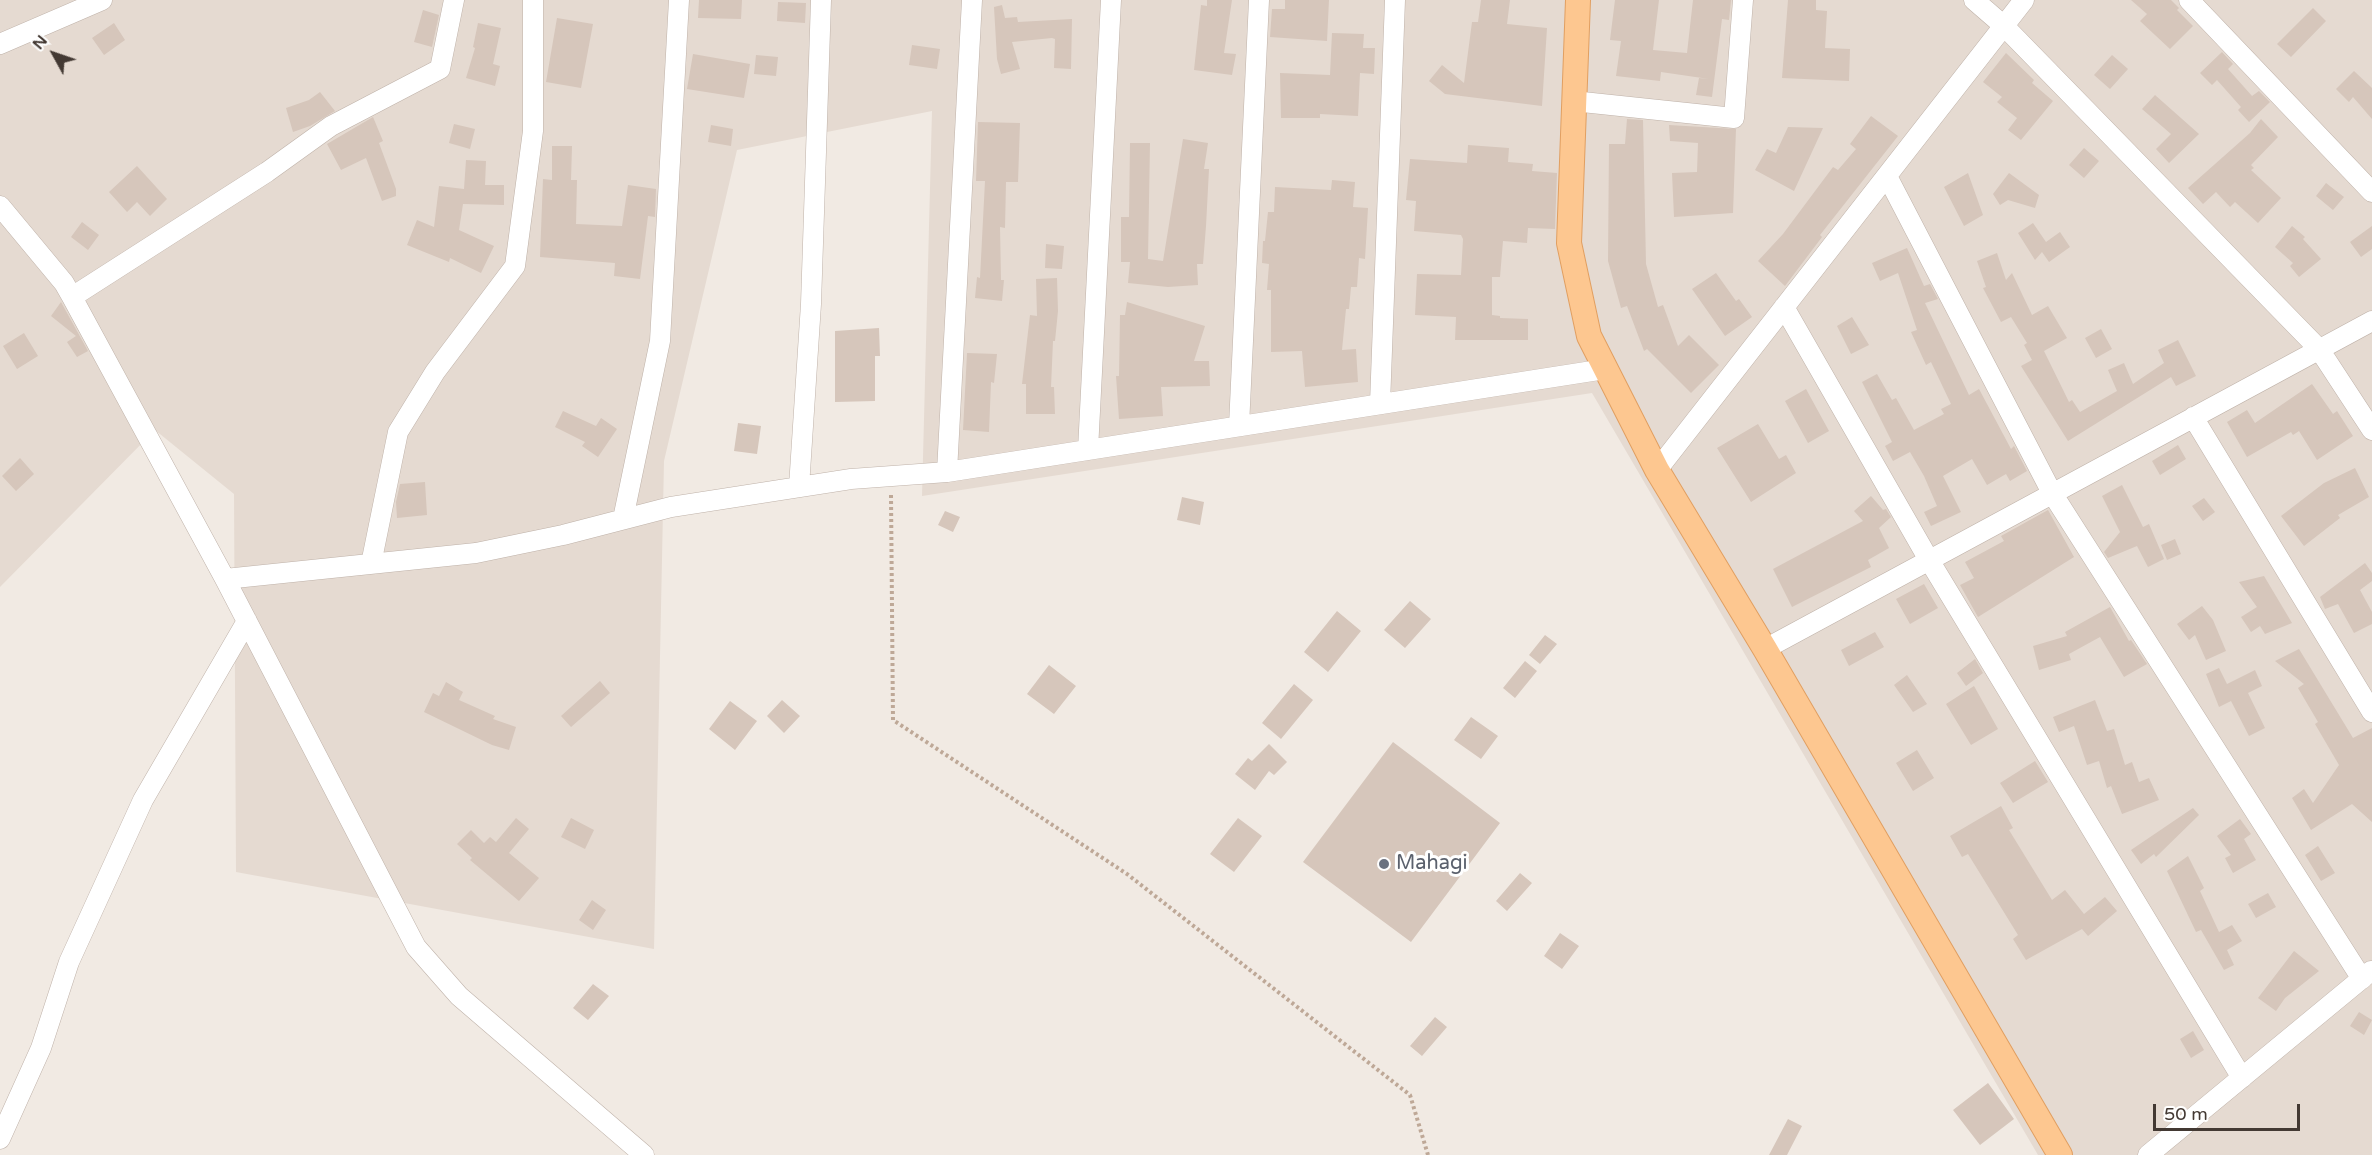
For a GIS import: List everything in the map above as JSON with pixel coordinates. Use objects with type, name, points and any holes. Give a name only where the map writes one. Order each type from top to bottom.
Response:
[{"type":"main road","points":[[1578,0],[1569,243],[1589,336],[1657,470],[1765,649],[2060,1155]]},
{"type":"street","points":[[0,44],[102,0]]},
{"type":"street","points":[[72,297],[267,172],[331,126],[440,69],[454,0]]},
{"type":"street","points":[[371,564],[398,432],[435,372],[515,266],[533,131],[533,0]]},
{"type":"street","points":[[623,519],[660,341],[679,0]]},
{"type":"street","points":[[799,487],[811,304],[821,0]]},
{"type":"street","points":[[947,472],[972,0]]},
{"type":"street","points":[[1088,450],[1111,0]]},
{"type":"street","points":[[1239,426],[1259,0]]},
{"type":"street","points":[[1380,404],[1395,0]]},
{"type":"street","points":[[1574,101],[1734,118],[1743,0]]},
{"type":"street","points":[[1974,0],[2004,26],[2319,349],[2372,430]]},
{"type":"street","points":[[1657,470],[2024,0]]},
{"type":"street","points":[[2189,0],[2372,192]]},
{"type":"street","points":[[1887,176],[2052,493],[2367,975],[2148,1155]]},
{"type":"street","points":[[0,206],[64,283],[72,297],[225,579],[416,947],[459,996],[644,1155]]},
{"type":"street","points":[[1784,307],[1929,560],[2242,1078]]},
{"type":"street","points":[[1765,649],[2372,321]]},
{"type":"street","points":[[225,579],[476,553],[671,507],[851,479],[947,472],[1605,369]]},
{"type":"street","points":[[2193,417],[2372,712]]},
{"type":"street","points":[[0,1139],[41,1048],[69,962],[143,800],[247,621]]},
{"type":"path","points":[[891,477],[893,720],[1127,874],[1410,1095],[1428,1155]]},
{"type":"shaded area","points":[[0,0],[2372,0],[2372,1155],[2038,1155],[1592,393],[922,496],[932,111],[737,150],[664,461],[654,949],[236,872],[234,494],[155,430],[0,587]]},
{"type":"building","points":[[699,0],[742,0],[741,19],[698,18]]},
{"type":"building","points":[[1207,0],[1232,0],[1224,53],[1236,54],[1232,75],[1194,70],[1201,5],[1207,6]]},
{"type":"building","points":[[1285,0],[1329,0],[1327,41],[1270,37],[1272,9],[1285,9]]},
{"type":"building","points":[[1481,0],[1510,0],[1507,24],[1547,28],[1542,106],[1445,94],[1429,81],[1442,65],[1464,83],[1472,22],[1478,22]]},
{"type":"building","points":[[1615,0],[1659,0],[1653,50],[1687,53],[1693,0],[1731,0],[1729,20],[1722,19],[1712,97],[1696,95],[1699,78],[1709,79],[1661,72],[1660,81],[1616,76],[1621,41],[1610,40]]},
{"type":"building","points":[[1788,0],[1816,0],[1816,10],[1827,11],[1825,48],[1850,49],[1849,81],[1782,78]]},
{"type":"building","points":[[2131,0],[2171,0],[2179,8],[2177,10],[2193,26],[2170,49],[2140,21],[2147,14]]},
{"type":"building","points":[[778,2],[806,3],[805,23],[777,21]]},
{"type":"building","points":[[1002,5],[1005,18],[1017,17],[1018,22],[1072,19],[1071,69],[1054,68],[1055,39],[1052,38],[1012,42],[1020,69],[1001,74],[997,59],[994,7]]},
{"type":"building","points":[[2313,8],[2326,21],[2291,57],[2277,44]]},
{"type":"building","points":[[423,10],[439,15],[432,47],[414,42]]},
{"type":"building","points":[[557,18],[593,24],[581,88],[546,82]]},
{"type":"building","points":[[114,23],[125,40],[104,55],[92,38]]},
{"type":"building","points":[[478,23],[501,28],[493,64],[500,66],[495,86],[466,78],[475,48],[473,47]]},
{"type":"building","points":[[1332,33],[1364,34],[1363,48],[1375,48],[1374,74],[1360,73],[1358,116],[1320,114],[1320,118],[1281,118],[1280,73],[1330,75]]},
{"type":"building","points":[[912,45],[940,49],[937,69],[909,65]]},
{"type":"building","points":[[2222,52],[2233,64],[2228,69],[2252,96],[2259,91],[2270,102],[2249,122],[2238,110],[2241,107],[2217,80],[2212,85],[2200,73]]},
{"type":"building","points":[[2006,53],[2034,80],[2032,83],[2053,101],[2021,140],[2008,130],[2017,118],[1997,102],[2002,97],[1983,82]]},
{"type":"building","points":[[693,54],[750,64],[744,98],[687,89]]},
{"type":"building","points":[[756,55],[778,57],[776,76],[754,74]]},
{"type":"building","points":[[2112,55],[2128,69],[2110,89],[2094,75]]},
{"type":"building","points":[[2354,71],[2372,88],[2372,119],[2353,97],[2349,102],[2336,89]]},
{"type":"building","points":[[320,92],[335,111],[310,126],[293,132],[286,108],[309,100]]},
{"type":"building","points":[[2155,95],[2199,134],[2169,163],[2156,149],[2171,134],[2142,109]]},
{"type":"building","points":[[1871,116],[1898,136],[1820,235],[1822,237],[1785,286],[1758,261],[1783,234],[1833,167],[1838,170],[1856,149],[1850,144]]},
{"type":"building","points":[[373,117],[383,141],[379,143],[396,189],[396,196],[382,201],[366,158],[341,170],[327,144]]},
{"type":"building","points":[[1627,119],[1643,120],[1646,264],[1658,307],[1663,305],[1678,346],[1689,335],[1719,365],[1691,393],[1647,349],[1644,351],[1627,306],[1621,308],[1608,261],[1609,144],[1625,144]]},
{"type":"building","points":[[2261,119],[2278,137],[2251,165],[2254,168],[2251,170],[2281,198],[2258,223],[2235,202],[2230,207],[2216,192],[2203,204],[2188,188],[2250,133]]},
{"type":"building","points":[[978,122],[1020,123],[1018,182],[1006,182],[1005,228],[1000,227],[1001,280],[1004,280],[1002,301],[975,298],[977,277],[980,278],[985,181],[976,181]]},
{"type":"building","points":[[454,124],[475,129],[470,149],[449,143]]},
{"type":"building","points":[[711,125],[733,129],[731,146],[708,142]]},
{"type":"building","points":[[1669,125],[1736,129],[1733,213],[1674,217],[1672,173],[1697,172],[1698,143],[1670,141]]},
{"type":"building","points":[[1788,127],[1823,128],[1794,191],[1755,170],[1767,149],[1776,153]]},
{"type":"building","points":[[1183,139],[1208,143],[1204,169],[1209,169],[1206,226],[1203,264],[1197,264],[1198,285],[1168,287],[1128,283],[1130,262],[1121,262],[1121,217],[1129,217],[1130,143],[1150,143],[1148,259],[1163,261]]},
{"type":"building","points":[[1468,145],[1509,148],[1508,162],[1533,164],[1532,171],[1557,173],[1555,229],[1528,228],[1527,243],[1503,241],[1500,277],[1492,277],[1492,315],[1500,316],[1500,318],[1528,319],[1528,340],[1455,340],[1456,317],[1415,315],[1417,274],[1461,275],[1463,239],[1461,235],[1414,231],[1416,201],[1406,200],[1410,159],[1467,163]]},
{"type":"building","points":[[552,146],[572,146],[571,180],[577,180],[576,224],[622,226],[628,185],[656,189],[655,217],[648,216],[640,279],[614,276],[615,263],[540,257],[543,179],[552,180]]},
{"type":"building","points":[[2084,148],[2099,161],[2084,178],[2069,165]]},
{"type":"building","points":[[466,160],[486,161],[485,185],[504,185],[504,205],[463,204],[459,230],[494,246],[481,273],[450,258],[449,262],[407,245],[417,220],[434,227],[439,186],[464,189]]},
{"type":"building","points":[[137,166],[167,199],[150,216],[137,202],[127,212],[109,192]]},
{"type":"building","points":[[1968,173],[1983,215],[1964,226],[1944,187]]},
{"type":"building","points":[[2009,173],[2039,195],[2035,208],[2008,200],[2000,205],[1993,194]]},
{"type":"building","points":[[1332,180],[1355,182],[1353,207],[1368,208],[1365,259],[1359,258],[1357,287],[1351,287],[1349,309],[1346,309],[1342,350],[1356,349],[1358,382],[1305,387],[1302,351],[1271,352],[1271,290],[1267,290],[1269,264],[1262,263],[1263,241],[1265,241],[1268,212],[1274,212],[1275,187],[1331,190]]},
{"type":"building","points":[[2326,183],[2344,197],[2333,210],[2316,196]]},
{"type":"building","points":[[82,222],[99,235],[88,250],[71,237]]},
{"type":"building","points":[[2033,223],[2046,242],[2060,232],[2070,247],[2049,262],[2042,252],[2035,260],[2018,233]]},
{"type":"building","points":[[2292,226],[2305,237],[2303,239],[2321,259],[2299,277],[2290,266],[2293,263],[2275,247]]},
{"type":"building","points":[[2372,226],[2372,249],[2361,257],[2350,242]]},
{"type":"building","points":[[1046,244],[1064,246],[1062,269],[1045,268]]},
{"type":"building","points":[[1907,248],[1924,286],[1930,284],[1938,299],[1925,303],[1969,395],[1979,389],[2011,449],[2014,446],[2027,471],[2010,481],[2006,474],[1987,485],[1972,459],[1943,476],[1961,512],[1931,526],[1924,512],[1937,506],[1924,476],[1910,452],[1893,461],[1885,446],[1892,442],[1862,382],[1877,374],[1892,400],[1896,398],[1914,430],[1944,414],[1941,409],[1951,404],[1931,362],[1926,365],[1911,332],[1917,330],[1898,273],[1880,281],[1872,263]]},
{"type":"building","points":[[1997,253],[2006,280],[2012,273],[2032,315],[2048,306],[2067,338],[2044,351],[2069,402],[2072,400],[2080,412],[2117,391],[2108,370],[2124,363],[2133,384],[2164,363],[2158,350],[2178,340],[2196,376],[2176,386],[2171,377],[2068,441],[2021,366],[2032,360],[2024,345],[2027,343],[2011,317],[2001,322],[1983,288],[1986,287],[1977,261]]},
{"type":"building","points":[[1716,273],[1736,301],[1739,299],[1752,317],[1725,336],[1692,289]]},
{"type":"building","points":[[1057,278],[1058,311],[1055,341],[1053,341],[1051,387],[1054,387],[1055,414],[1026,414],[1026,384],[1022,384],[1030,315],[1037,316],[1036,279]]},
{"type":"building","points":[[61,302],[88,351],[77,357],[67,342],[76,336],[51,316]]},
{"type":"building","points":[[1127,302],[1205,326],[1194,361],[1209,361],[1210,386],[1161,387],[1163,416],[1119,419],[1116,376],[1119,376],[1120,315],[1125,315]]},
{"type":"building","points":[[1852,317],[1869,345],[1851,354],[1837,326]]},
{"type":"building","points":[[879,328],[880,356],[875,356],[875,401],[835,402],[835,331]]},
{"type":"building","points":[[2101,329],[2112,349],[2096,358],[2085,338]]},
{"type":"building","points":[[24,333],[38,356],[17,369],[3,346]]},
{"type":"building","points":[[967,353],[997,354],[994,383],[991,382],[989,432],[963,430]]},
{"type":"building","points":[[2312,384],[2333,414],[2337,411],[2353,436],[2317,460],[2299,431],[2293,435],[2291,432],[2247,457],[2227,422],[2247,410],[2255,423]]},
{"type":"building","points":[[1806,389],[1829,431],[1808,443],[1785,401]]},
{"type":"building","points":[[563,411],[596,426],[601,418],[617,429],[598,457],[582,446],[585,442],[555,427]]},
{"type":"building","points":[[738,423],[761,426],[757,454],[734,451]]},
{"type":"building","points":[[1758,424],[1779,459],[1786,455],[1796,473],[1751,502],[1717,448]]},
{"type":"building","points":[[2178,445],[2186,459],[2160,475],[2152,461]]},
{"type":"building","points":[[20,458],[34,474],[16,491],[2,476]]},
{"type":"building","points":[[2355,468],[2369,497],[2338,515],[2340,518],[2304,546],[2281,516],[2324,483]]},
{"type":"building","points":[[425,482],[427,515],[397,518],[396,502],[400,484]]},
{"type":"building","points":[[2122,485],[2143,527],[2149,524],[2164,559],[2148,567],[2137,546],[2108,558],[2104,552],[2120,532],[2102,496]]},
{"type":"building","points":[[1871,496],[1883,510],[1886,509],[1891,517],[1879,528],[1889,548],[1868,560],[1871,567],[1792,607],[1773,569],[1863,521],[1854,511]]},
{"type":"building","points":[[1182,497],[1204,502],[1200,525],[1177,520]]},
{"type":"building","points":[[2204,498],[2215,512],[2203,521],[2192,506]]},
{"type":"building","points":[[2048,510],[2074,557],[1978,617],[1960,585],[1974,578],[1965,562],[2004,541],[2001,536]]},
{"type":"building","points":[[945,511],[960,517],[953,532],[938,525]]},
{"type":"building","points":[[2175,539],[2181,554],[2167,560],[2161,545]]},
{"type":"building","points":[[2365,563],[2372,573],[2372,581],[2360,590],[2372,612],[2372,624],[2354,633],[2338,604],[2325,609],[2320,597]]},
{"type":"building","points":[[2264,576],[2292,623],[2265,634],[2260,626],[2251,632],[2241,617],[2257,607],[2239,582]]},
{"type":"building","points":[[1924,584],[1938,608],[1910,624],[1896,599]]},
{"type":"building","points":[[1410,601],[1431,619],[1405,648],[1384,630]]},
{"type":"building","points":[[2202,606],[2213,620],[2226,651],[2206,660],[2195,635],[2189,640],[2177,624]]},
{"type":"building","points":[[2110,607],[2129,641],[2131,640],[2147,664],[2124,677],[2100,637],[2069,654],[2071,660],[2039,670],[2033,646],[2067,636],[2065,632]]},
{"type":"building","points":[[1337,611],[1361,631],[1328,672],[1304,652]]},
{"type":"building","points":[[1875,632],[1884,647],[1849,666],[1841,650]]},
{"type":"building","points":[[1545,635],[1557,644],[1540,664],[1529,655]]},
{"type":"building","points":[[2299,649],[2353,738],[2372,728],[2372,822],[2352,804],[2311,830],[2292,798],[2304,789],[2313,803],[2339,765],[2315,724],[2318,722],[2298,688],[2304,684],[2275,661]]},
{"type":"building","points":[[1975,659],[1983,673],[1966,686],[1957,673]]},
{"type":"building","points":[[1525,661],[1537,671],[1515,698],[1503,688]]},
{"type":"building","points":[[1049,665],[1076,686],[1054,714],[1027,694]]},
{"type":"building","points":[[2219,668],[2227,684],[2255,670],[2262,686],[2248,693],[2265,728],[2249,736],[2231,701],[2219,707],[2206,674]]},
{"type":"building","points":[[1907,675],[1927,704],[1913,712],[1894,685]]},
{"type":"building","points":[[600,681],[610,693],[571,727],[561,716]]},
{"type":"building","points":[[446,682],[463,692],[459,700],[495,716],[493,719],[516,727],[509,750],[492,745],[424,712],[433,693],[439,696]]},
{"type":"building","points":[[1294,684],[1313,700],[1281,739],[1262,723]]},
{"type":"building","points":[[1974,686],[1998,729],[1971,745],[1946,704]]},
{"type":"building","points":[[782,700],[800,716],[784,733],[767,716]]},
{"type":"building","points":[[2095,700],[2107,731],[2114,729],[2125,765],[2132,762],[2139,782],[2149,778],[2159,800],[2122,814],[2111,786],[2107,788],[2099,761],[2087,765],[2074,726],[2059,732],[2053,717]]},
{"type":"building","points":[[730,701],[757,721],[735,750],[709,729]]},
{"type":"building","points":[[1471,717],[1498,736],[1481,759],[1454,740]]},
{"type":"building","points":[[1393,742],[1500,823],[1411,942],[1303,862]]},
{"type":"building","points":[[1269,744],[1287,762],[1274,775],[1269,771],[1255,790],[1235,774],[1248,758],[1252,761]]},
{"type":"building","points":[[1917,750],[1934,778],[1913,791],[1896,763]]},
{"type":"building","points":[[2035,761],[2048,782],[2013,803],[2000,783]]},
{"type":"building","points":[[2001,806],[2013,828],[2009,830],[2052,900],[2065,890],[2084,914],[2105,897],[2117,911],[2088,936],[2082,929],[2026,960],[2013,939],[2018,935],[1968,854],[1962,857],[1950,836]]},
{"type":"building","points":[[2193,808],[2199,815],[2156,857],[2154,854],[2141,864],[2131,850]]},
{"type":"building","points":[[516,818],[529,829],[509,853],[539,878],[519,901],[470,860],[472,858],[457,844],[471,830],[484,843],[490,837],[496,842]]},
{"type":"building","points":[[571,818],[594,830],[585,849],[561,837]]},
{"type":"building","points":[[1238,818],[1262,836],[1234,872],[1210,854]]},
{"type":"building","points":[[2240,819],[2251,834],[2244,839],[2256,860],[2233,873],[2225,858],[2231,855],[2217,836]]},
{"type":"building","points":[[2318,846],[2335,873],[2321,881],[2305,855]]},
{"type":"building","points":[[2188,856],[2204,888],[2200,891],[2219,932],[2232,925],[2242,941],[2227,950],[2234,965],[2224,970],[2201,930],[2196,932],[2167,871]]},
{"type":"building","points":[[1520,873],[1532,883],[1507,911],[1496,901]]},
{"type":"building","points":[[2268,893],[2276,907],[2256,918],[2248,904]]},
{"type":"building","points":[[592,900],[606,910],[593,930],[579,920]]},
{"type":"building","points":[[1560,933],[1579,946],[1562,969],[1544,956]]},
{"type":"building","points":[[2294,951],[2319,971],[2285,998],[2276,1011],[2258,998]]},
{"type":"building","points":[[593,984],[609,996],[588,1020],[573,1008]]},
{"type":"building","points":[[2359,1012],[2372,1020],[2364,1035],[2350,1026]]},
{"type":"building","points":[[1435,1017],[1447,1027],[1422,1056],[1410,1046]]},
{"type":"building","points":[[2193,1031],[2204,1050],[2191,1058],[2180,1039]]},
{"type":"building","points":[[1988,1083],[2014,1119],[1980,1145],[1953,1110]]},
{"type":"building","points":[[1788,1119],[1802,1126],[1787,1155],[1769,1155]]},
{"type":"place","name":"Mahagi","points":[[1384,864]]}]
